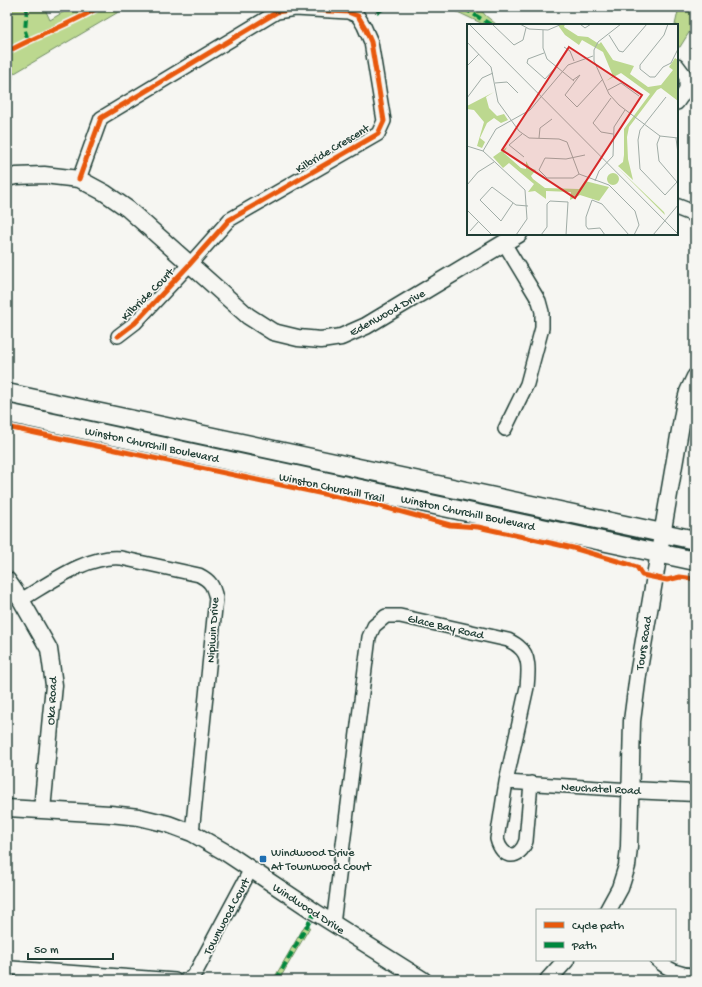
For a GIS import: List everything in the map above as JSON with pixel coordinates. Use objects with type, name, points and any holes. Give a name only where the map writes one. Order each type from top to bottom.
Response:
[{"type":"main road","name":"Winston Churchill Boulevard","points":[[7,393],[695,540]]},
{"type":"main road","name":"Winston Churchill Boulevard","points":[[7,413],[695,561]]},
{"type":"street","name":"Kilbride Crescent","points":[[79,179],[101,118],[277,12],[295,9],[348,12],[358,16],[364,26],[370,42],[383,114],[384,121],[378,134],[229,220],[190,265]]},
{"type":"street","points":[[678,66],[686,77],[686,90],[678,102]]},
{"type":"street","name":"Edenwood Drive","points":[[7,178],[16,176],[44,175],[79,179],[105,193],[128,209],[248,316],[274,332],[298,338],[321,340],[341,337],[366,326],[517,235]]},
{"type":"street","points":[[678,207],[695,214]]},
{"type":"street","points":[[504,243],[539,301],[542,312],[542,328],[528,384],[504,430]]},
{"type":"street","name":"Kilbride Court","points":[[118,336],[135,323],[190,265]]},
{"type":"street","name":"Tours Road","points":[[609,909],[620,888],[627,866],[631,790],[632,721],[638,675],[684,407],[688,392],[695,377]]},
{"type":"street","name":"Nipiwin Drive","points":[[21,600],[79,566],[110,557],[121,558],[199,575],[208,579],[214,588],[216,598],[192,833]]},
{"type":"street","name":"Oka Road","points":[[7,580],[21,600],[49,649],[54,685],[42,810]]},
{"type":"street","name":"Glace Bay Road","points":[[333,924],[369,637],[374,626],[386,616],[400,616],[500,638],[508,640],[521,648],[528,660],[527,687],[506,782],[498,839],[500,847],[505,854],[511,855],[518,853],[523,848],[526,841],[531,783]]},
{"type":"street","name":"Neuchatel Road","points":[[506,782],[695,793]]},
{"type":"street","name":"Windwood Drive","points":[[7,808],[139,817],[168,824],[192,833],[251,869],[333,924],[423,980]]},
{"type":"street","name":"Townwood Court","points":[[185,980],[191,978],[197,970],[251,869]]},
{"type":"street","points":[[548,980],[565,961]]},
{"type":"street","points":[[658,961],[676,972],[695,975]]},
{"type":"street","points":[[12,968],[175,980]]},
{"type":"green space","points":[[7,7],[44,7],[50,20],[72,7],[127,7],[13,74],[7,144]]},
{"type":"green space","points":[[447,7],[479,7],[485,15],[496,24],[483,24]]},
{"type":"green space","points":[[679,7],[695,7],[695,23],[680,47],[678,47],[678,24],[675,24]]},
{"type":"green space","points":[[305,925],[310,927],[279,980],[273,980]]},
{"type":"marked path","points":[[27,7],[25,31],[28,40]]},
{"type":"marked path","points":[[377,13],[385,7]]},
{"type":"marked path","points":[[465,7],[467,10],[489,24]]},
{"type":"marked path","points":[[276,980],[315,912]]},
{"type":"marked path","points":[[7,967],[12,968]]},
{"type":"cycle path","points":[[7,52],[99,7]]},
{"type":"cycle path","points":[[79,179],[101,118],[277,12],[295,9],[348,12],[358,16],[364,26],[371,42],[384,121],[378,134],[229,220],[135,323],[118,336]]},
{"type":"cycle path","name":"Winston Churchill Trail","points":[[7,427],[380,506],[450,525],[478,527],[573,548],[637,567],[642,575],[667,580],[680,577],[695,579]]},
{"type":"place","name":"Windwood Drive At Townwood Court","points":[[263,859]]}]
